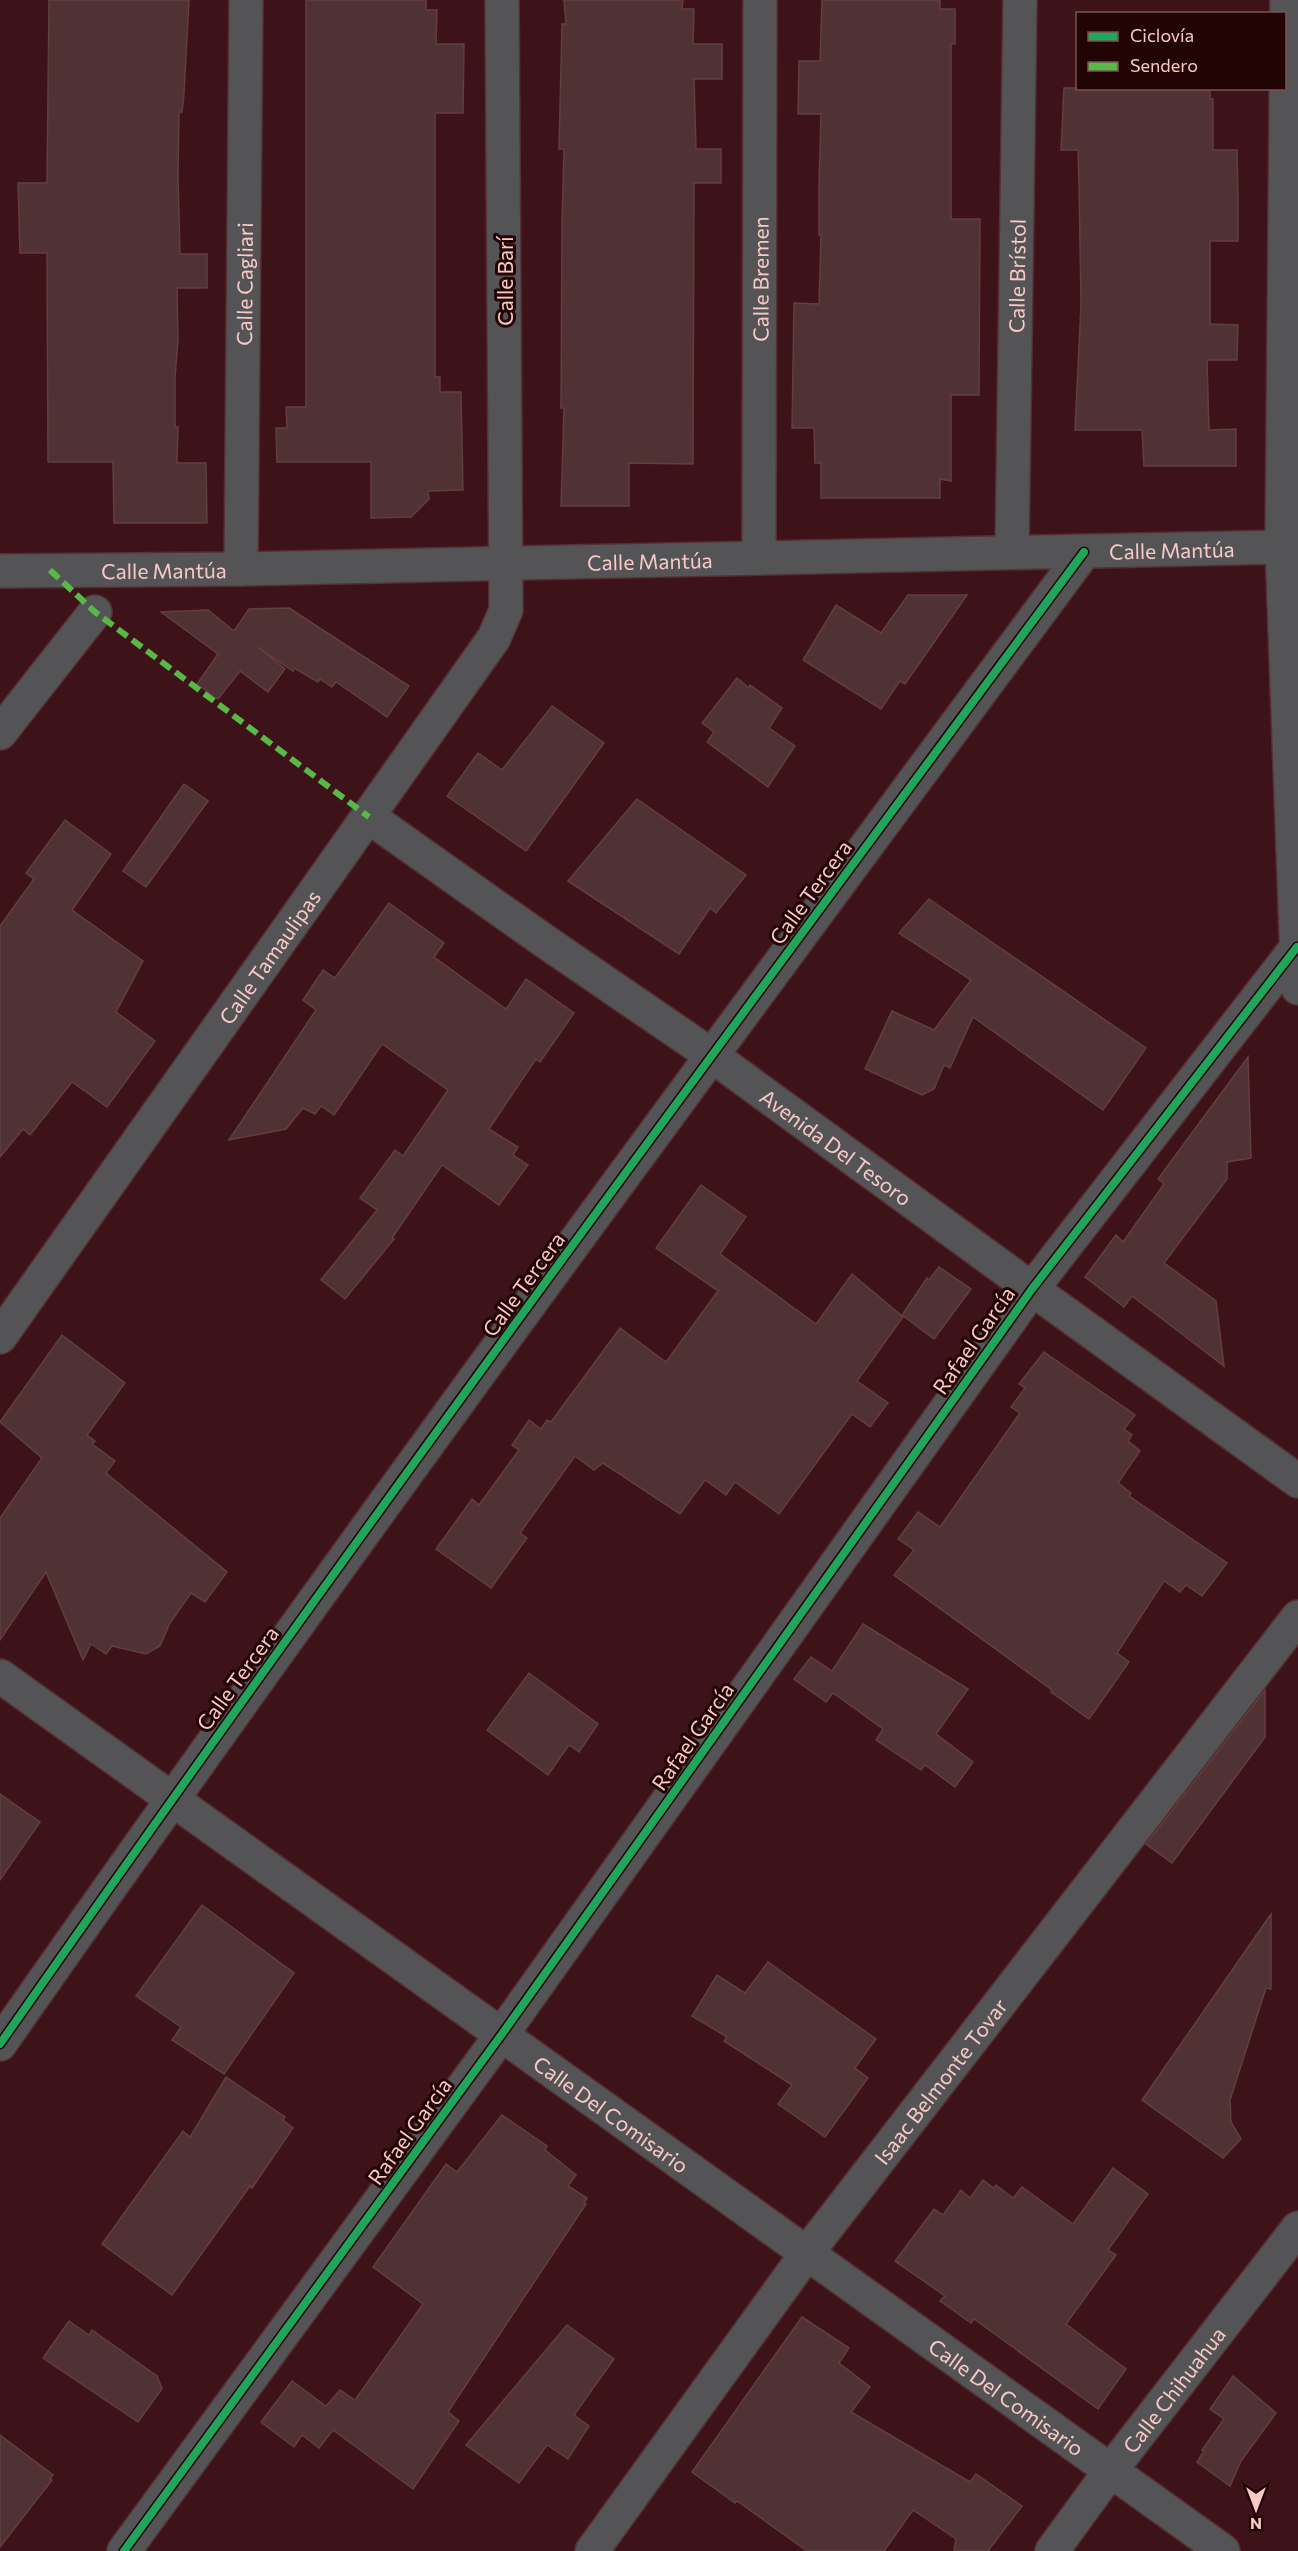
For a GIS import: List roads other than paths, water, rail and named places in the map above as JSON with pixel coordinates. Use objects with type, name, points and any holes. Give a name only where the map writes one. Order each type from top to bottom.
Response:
[{"type":"street","name":"Calle Cagliari","points":[[241,569],[246,0]]},
{"type":"street","name":"Calle Barí","points":[[502,0],[506,562]]},
{"type":"street","name":"Calle Bremen","points":[[759,558],[760,0]]},
{"type":"street","name":"Calle Brístol","points":[[1012,552],[1020,0]]},
{"type":"street","points":[[1287,0],[1290,547],[1298,988]]},
{"type":"street","name":"Calle Mantúa","points":[[0,571],[241,569],[1290,547]]},
{"type":"street","name":"Calle Tercera","points":[[0,2044],[172,1798],[711,1055],[1084,552]]},
{"type":"street","name":"Calle Tamaulipas","points":[[0,1337],[494,638],[506,610],[506,562]]},
{"type":"street","points":[[0,733],[95,612]]},
{"type":"street","name":"Avenida Del Tesoro","points":[[369,817],[711,1055],[1298,1480]]},
{"type":"street","name":"Rafael García","points":[[124,2551],[502,2034],[1032,1289],[1297,947]]},
{"type":"street","name":"Isaac Belmonte Tovar","points":[[592,2551],[807,2253],[1298,1617]]},
{"type":"street","name":"Calle Del Comisario","points":[[0,1676],[1223,2551]]},
{"type":"street","name":"Calle Chihuahua","points":[[1052,2551],[1111,2470],[1298,2228]]}]
